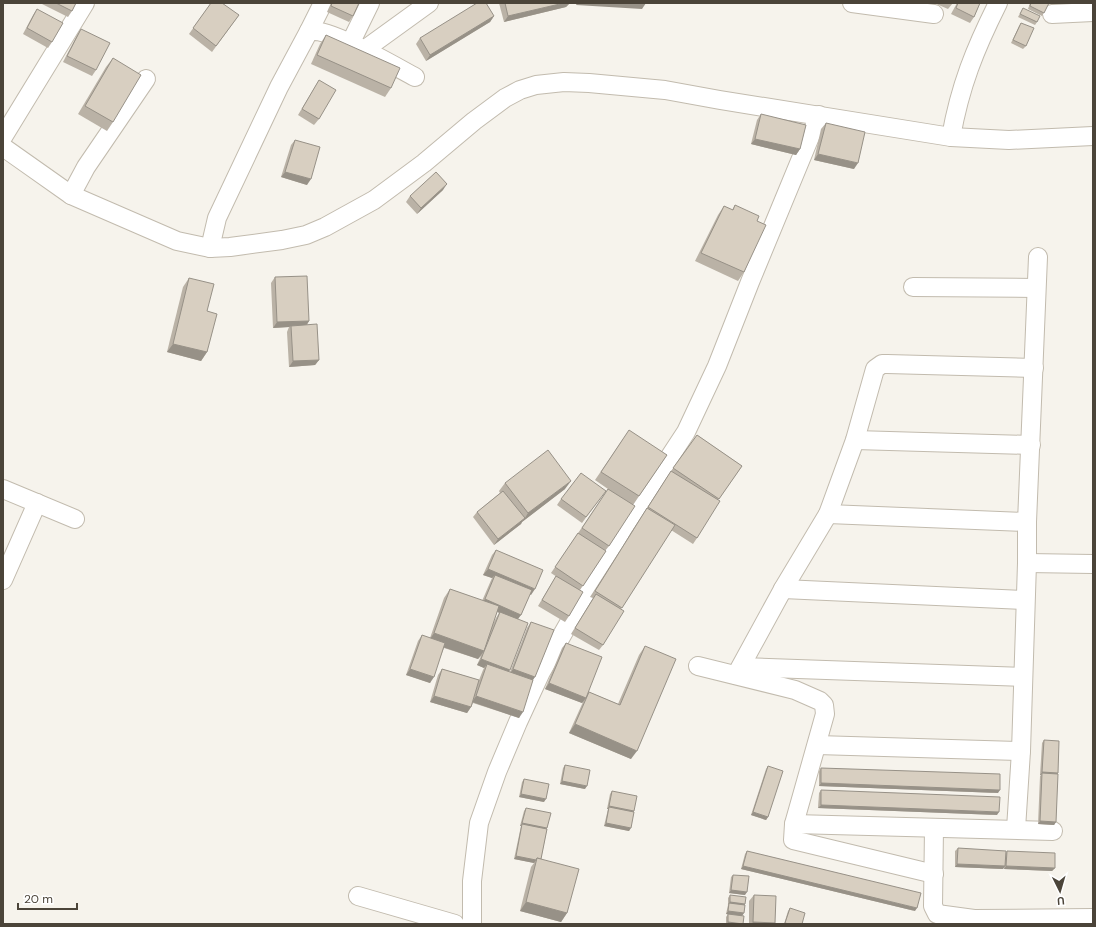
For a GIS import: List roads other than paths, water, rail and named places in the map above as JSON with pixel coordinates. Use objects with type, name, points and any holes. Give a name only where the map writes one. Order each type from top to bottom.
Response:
[{"type":"street","points":[[3,137],[85,3]]},
{"type":"street","points":[[210,246],[217,218],[279,87],[323,3]]},
{"type":"street","points":[[357,47],[370,3]]},
{"type":"street","points":[[357,47],[429,3]]},
{"type":"street","points":[[852,3],[907,7],[934,14]]},
{"type":"street","points":[[951,137],[954,117],[962,86],[974,51],[998,3]]},
{"type":"street","points":[[1052,14],[1092,10]]},
{"type":"street","points":[[310,30],[321,32],[357,47],[415,77]]},
{"type":"street","points":[[73,192],[86,167],[146,79]]},
{"type":"street","points":[[3,147],[73,192],[177,241],[210,246],[230,247],[306,235],[325,227],[374,200],[443,148],[474,121],[505,98],[520,90],[536,85],[564,82],[620,85],[665,90],[951,137],[1009,140],[1093,136]]},
{"type":"street","points":[[472,924],[472,881],[479,823],[497,772],[518,722],[541,672],[623,528],[686,432],[717,366],[750,282],[820,115]]},
{"type":"street","points":[[1016,829],[1021,751],[1022,677],[1027,563],[1026,522],[1031,445],[1038,257]]},
{"type":"street","points":[[913,287],[1036,288]]},
{"type":"street","points":[[739,671],[783,589],[828,514],[856,440],[873,372],[878,366],[882,364],[1034,368]]},
{"type":"street","points":[[856,440],[1031,445]]},
{"type":"street","points":[[3,489],[75,519]]},
{"type":"street","points":[[3,580],[37,503]]},
{"type":"street","points":[[828,514],[1026,522]]},
{"type":"street","points":[[1027,563],[1093,564]]},
{"type":"street","points":[[783,589],[1025,600]]},
{"type":"street","points":[[698,666],[739,671],[1022,677]]},
{"type":"street","points":[[739,671],[795,690],[820,701],[824,705],[825,714],[794,824],[792,839],[794,841],[934,874]]},
{"type":"street","points":[[817,745],[1021,751]]},
{"type":"street","points":[[794,824],[1052,831]]},
{"type":"street","points":[[934,828],[933,906],[937,914],[974,921],[1093,918]]},
{"type":"street","points":[[358,896],[455,924]]}]
